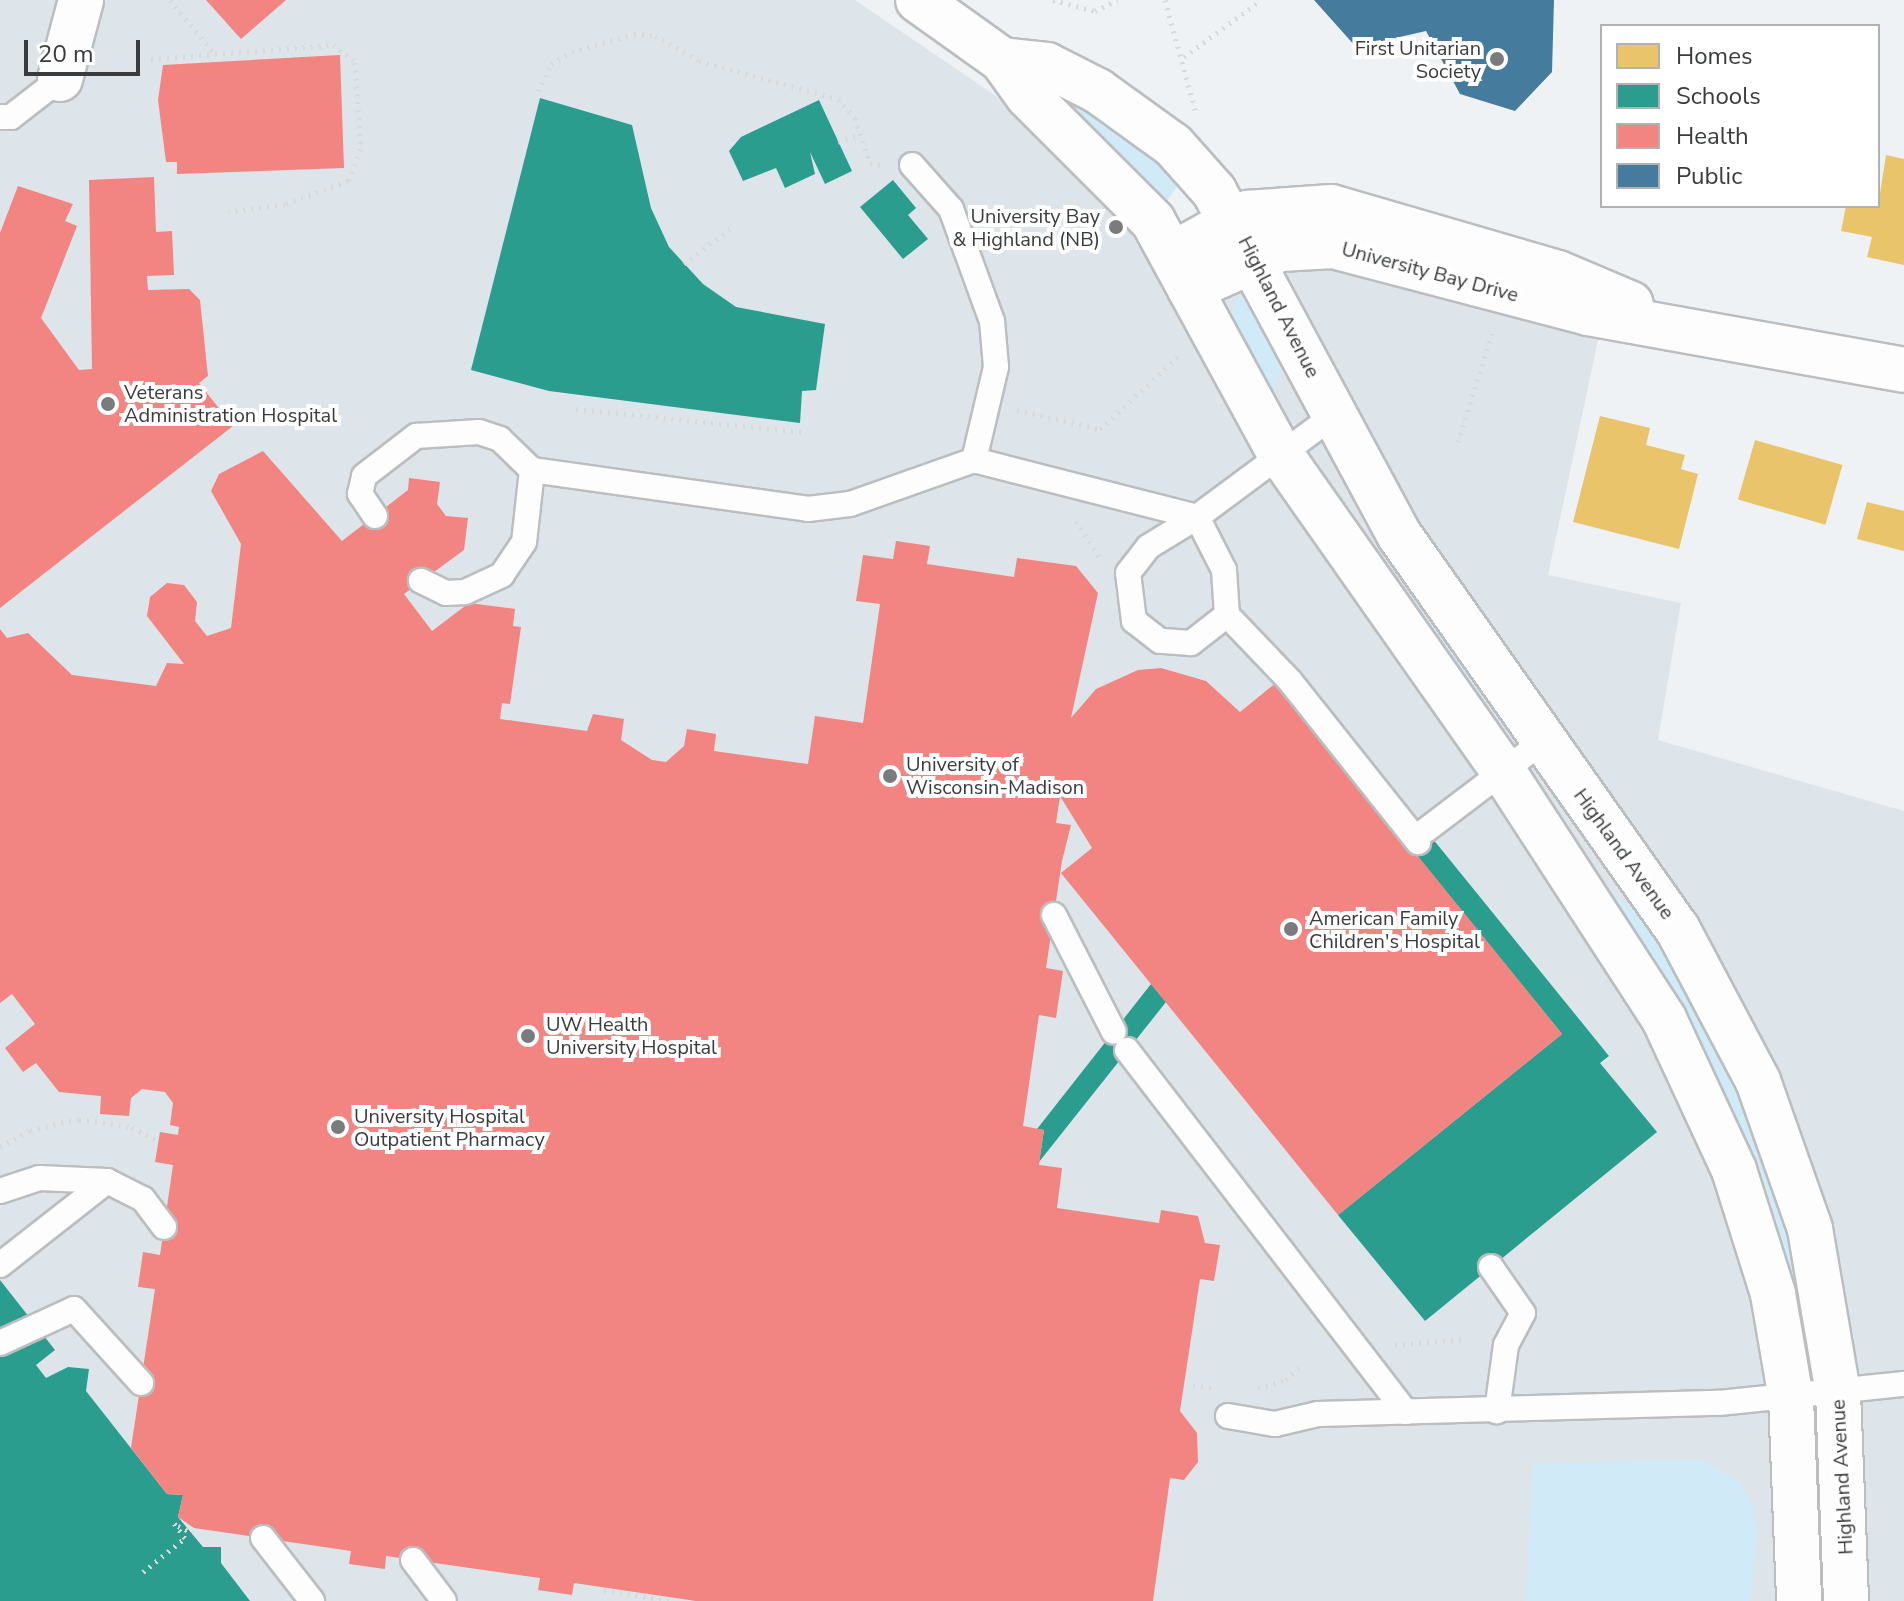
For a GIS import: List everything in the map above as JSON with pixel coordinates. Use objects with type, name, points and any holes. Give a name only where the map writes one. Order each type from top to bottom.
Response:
[{"type":"street","points":[[60,79],[81,0]]},
{"type":"street","points":[[918,0],[1002,60],[1028,96],[1126,187],[1182,272],[1279,452],[1503,771],[1626,953],[1694,1080],[1761,1246],[1791,1398],[1799,1601]]},
{"type":"street","points":[[1002,60],[1047,65],[1144,120],[1233,218]]},
{"type":"street","name":"University Bay Drive","points":[[1182,272],[1233,218],[1287,207],[1345,209],[1587,283],[1667,322]]},
{"type":"street","name":"Highland Avenue","points":[[1233,218],[1333,416],[1400,536],[1542,742],[1654,890],[1758,1081],[1810,1229],[1838,1392],[1846,1601]]},
{"type":"street","name":"University Bay Drive","points":[[1182,272],[1255,259],[1310,244],[1354,249],[1554,306],[1667,322],[1904,370]]},
{"type":"lane","points":[[0,117],[11,117],[60,79]]},
{"type":"lane","points":[[912,165],[951,209],[981,276],[996,341],[989,404],[974,460]]},
{"type":"lane","points":[[1227,615],[1206,637],[1175,645],[1146,633],[1128,606],[1136,559],[1197,517],[1279,452],[1333,416]]},
{"type":"lane","points":[[375,516],[360,494],[364,476],[416,436],[479,432],[500,439],[532,470],[808,509],[850,504],[974,460],[1197,517],[1224,570],[1227,615],[1290,681],[1422,836],[1542,742]]},
{"type":"lane","points":[[421,581],[436,591],[465,592],[502,575],[524,542],[532,470]]},
{"type":"lane","points":[[1054,915],[1120,1041],[1406,1412]]},
{"type":"lane","points":[[0,1191],[39,1178],[107,1181],[143,1199],[164,1227]]},
{"type":"lane","points":[[0,1265],[107,1181]]},
{"type":"lane","points":[[1491,1267],[1523,1313],[1506,1345],[1497,1411]]},
{"type":"lane","points":[[0,1343],[74,1309],[141,1383]]},
{"type":"lane","points":[[1228,1416],[1275,1424],[1318,1414],[1497,1411],[1791,1398],[1904,1384]]},
{"type":"lane","points":[[263,1538],[312,1601]]},
{"type":"lane","points":[[413,1560],[444,1601]]},
{"type":"path","points":[[170,0],[213,53]]},
{"type":"path","points":[[1053,0],[1095,11],[1118,0]]},
{"type":"path","points":[[1165,0],[1184,57],[1195,110]]},
{"type":"path","points":[[1184,57],[1261,0]]},
{"type":"path","points":[[538,91],[551,64],[572,52],[634,34],[655,36],[699,61],[816,88],[850,108],[870,163],[912,165]]},
{"type":"path","points":[[151,59],[333,45],[355,62],[361,149],[348,181],[285,204],[229,212]]},
{"type":"path","points":[[838,142],[858,135]]},
{"type":"path","points":[[684,264],[732,227]]},
{"type":"path","points":[[1458,442],[1500,311]]},
{"type":"path","points":[[989,404],[1100,429],[1183,353]]},
{"type":"path","points":[[576,409],[804,432]]},
{"type":"path","points":[[1076,521],[1094,541],[1102,571]]},
{"type":"path","points":[[0,1147],[30,1130],[79,1119],[132,1127],[158,1141]]},
{"type":"path","points":[[1395,1345],[1466,1339]]},
{"type":"path","points":[[143,1572],[185,1538],[174,1523],[191,1532]]},
{"type":"path","points":[[604,1590],[671,1601]]},
{"type":"shaded area","name":"University of Wisconsin-Madison","points":[[0,0],[855,0],[1034,122],[1125,224],[1178,313],[1294,259],[1600,331],[1548,575],[1681,603],[1658,740],[1904,811],[1904,1601],[0,1601]]},
{"type":"shaded area","points":[[1034,81],[1115,122],[1181,181],[1166,202]]},
{"type":"shaded area","points":[[1244,293],[1283,363],[1271,398],[1231,328],[1234,303]]},
{"type":"shaded area","points":[[1393,584],[1438,623],[1493,698],[1479,708]]},
{"type":"shaded area","points":[[1612,893],[1656,929],[1742,1088],[1804,1276],[1790,1280],[1730,1103]]},
{"type":"shaded area","points":[[1702,1460],[1740,1482],[1751,1503],[1757,1534],[1750,1601],[1526,1601],[1533,1464]]},
{"type":"shaded area","points":[[1815,1520],[1824,1520],[1825,1601],[1816,1601]]},
{"type":"building: Homes","points":[[1886,155],[1904,159],[1904,265],[1867,257],[1872,237],[1841,231],[1846,208],[1880,208]]},
{"type":"building: Homes","points":[[1600,416],[1650,428],[1646,445],[1685,455],[1681,469],[1698,474],[1679,549],[1573,522]]},
{"type":"building: Homes","points":[[1755,440],[1842,465],[1825,525],[1738,500]]},
{"type":"building: Homes","points":[[1867,502],[1904,511],[1904,551],[1857,539]]},
{"type":"building: Schools","points":[[540,98],[632,125],[651,208],[669,247],[703,284],[736,307],[825,324],[816,390],[802,391],[800,423],[549,391],[471,370]]},
{"type":"building: Schools","points":[[819,100],[852,171],[825,184],[810,152],[815,174],[785,188],[776,168],[743,181],[729,151],[741,137]]},
{"type":"building: Schools","points":[[893,180],[916,208],[908,215],[928,239],[903,259],[860,207]]},
{"type":"building: Schools","points":[[1411,812],[1609,1056],[1600,1063],[1657,1132],[1425,1321],[1338,1215],[1562,1034],[1393,826]]},
{"type":"building: Schools","points":[[1151,984],[1166,1002],[1039,1162],[1044,1130],[1037,1129]]},
{"type":"building: Schools","points":[[0,1280],[55,1350],[36,1365],[46,1378],[68,1367],[89,1369],[86,1391],[167,1494],[183,1495],[178,1517],[203,1547],[221,1547],[221,1563],[250,1601],[0,1601]]},
{"type":"building: Health","points":[[206,0],[286,0],[241,39]]},
{"type":"building: Health","points":[[340,55],[344,168],[177,174],[177,162],[166,162],[158,100],[163,65]]},
{"type":"building: Health","name":"Veterans Administration Hospital","points":[[154,177],[156,232],[172,231],[174,275],[147,276],[148,290],[189,289],[200,300],[208,376],[199,383],[233,426],[0,608],[0,233],[18,186],[73,204],[65,221],[77,226],[41,318],[79,370],[92,369],[89,180]]},
{"type":"building: Health","name":"UW Health University Hospital","points":[[263,451],[342,541],[408,490],[409,478],[440,482],[437,504],[446,516],[468,518],[464,550],[404,594],[432,631],[469,603],[515,609],[513,626],[521,627],[510,704],[502,703],[500,719],[587,731],[593,714],[624,719],[621,740],[652,760],[666,762],[684,746],[687,729],[716,734],[714,751],[808,764],[815,716],[863,723],[880,604],[856,601],[863,555],[893,559],[896,541],[930,546],[927,564],[1014,577],[1017,558],[1076,566],[1098,593],[1071,718],[1096,689],[1138,670],[1161,668],[1206,681],[1240,712],[1277,682],[1562,1034],[1338,1215],[1061,873],[1092,848],[1060,796],[1056,823],[1071,825],[1062,861],[1046,968],[1063,971],[1056,1018],[1039,1015],[1023,1126],[1044,1130],[1039,1165],[1062,1168],[1057,1208],[1159,1223],[1161,1210],[1198,1216],[1205,1243],[1220,1245],[1214,1281],[1200,1279],[1180,1411],[1197,1433],[1198,1462],[1184,1480],[1170,1478],[1153,1601],[696,1601],[574,1583],[572,1595],[538,1590],[540,1578],[386,1556],[385,1569],[349,1564],[351,1551],[194,1528],[178,1517],[183,1495],[167,1494],[131,1448],[155,1289],[138,1287],[143,1252],[160,1255],[173,1165],[155,1162],[160,1132],[178,1135],[179,1127],[170,1125],[173,1103],[165,1092],[142,1089],[131,1098],[129,1116],[100,1114],[101,1096],[59,1092],[36,1063],[23,1072],[5,1048],[35,1024],[12,994],[0,1003],[0,629],[7,638],[28,633],[72,675],[156,686],[167,663],[184,664],[147,616],[150,597],[167,583],[184,585],[197,602],[195,621],[207,636],[231,628],[241,544],[211,491],[219,474]]},
{"type":"building: Public","name":"First Unitarian Society","points":[[1314,0],[1554,0],[1552,72],[1515,111],[1460,94],[1426,31],[1356,47]]},
{"type":"place","name":"First Unitarian Society","points":[[1497,59]]},
{"type":"place","name":"University Bay & Highland (NB)","points":[[1116,227]]},
{"type":"place","name":"Veterans Administration Hospital","points":[[108,404]]},
{"type":"place","name":"University of Wisconsin-Madison","points":[[890,776]]},
{"type":"place","name":"American Family Children's Hospital","points":[[1291,929]]},
{"type":"place","name":"UW Health University Hospital","points":[[528,1036]]},
{"type":"place","name":"University Hospital Outpatient Pharmacy","points":[[338,1127]]}]
